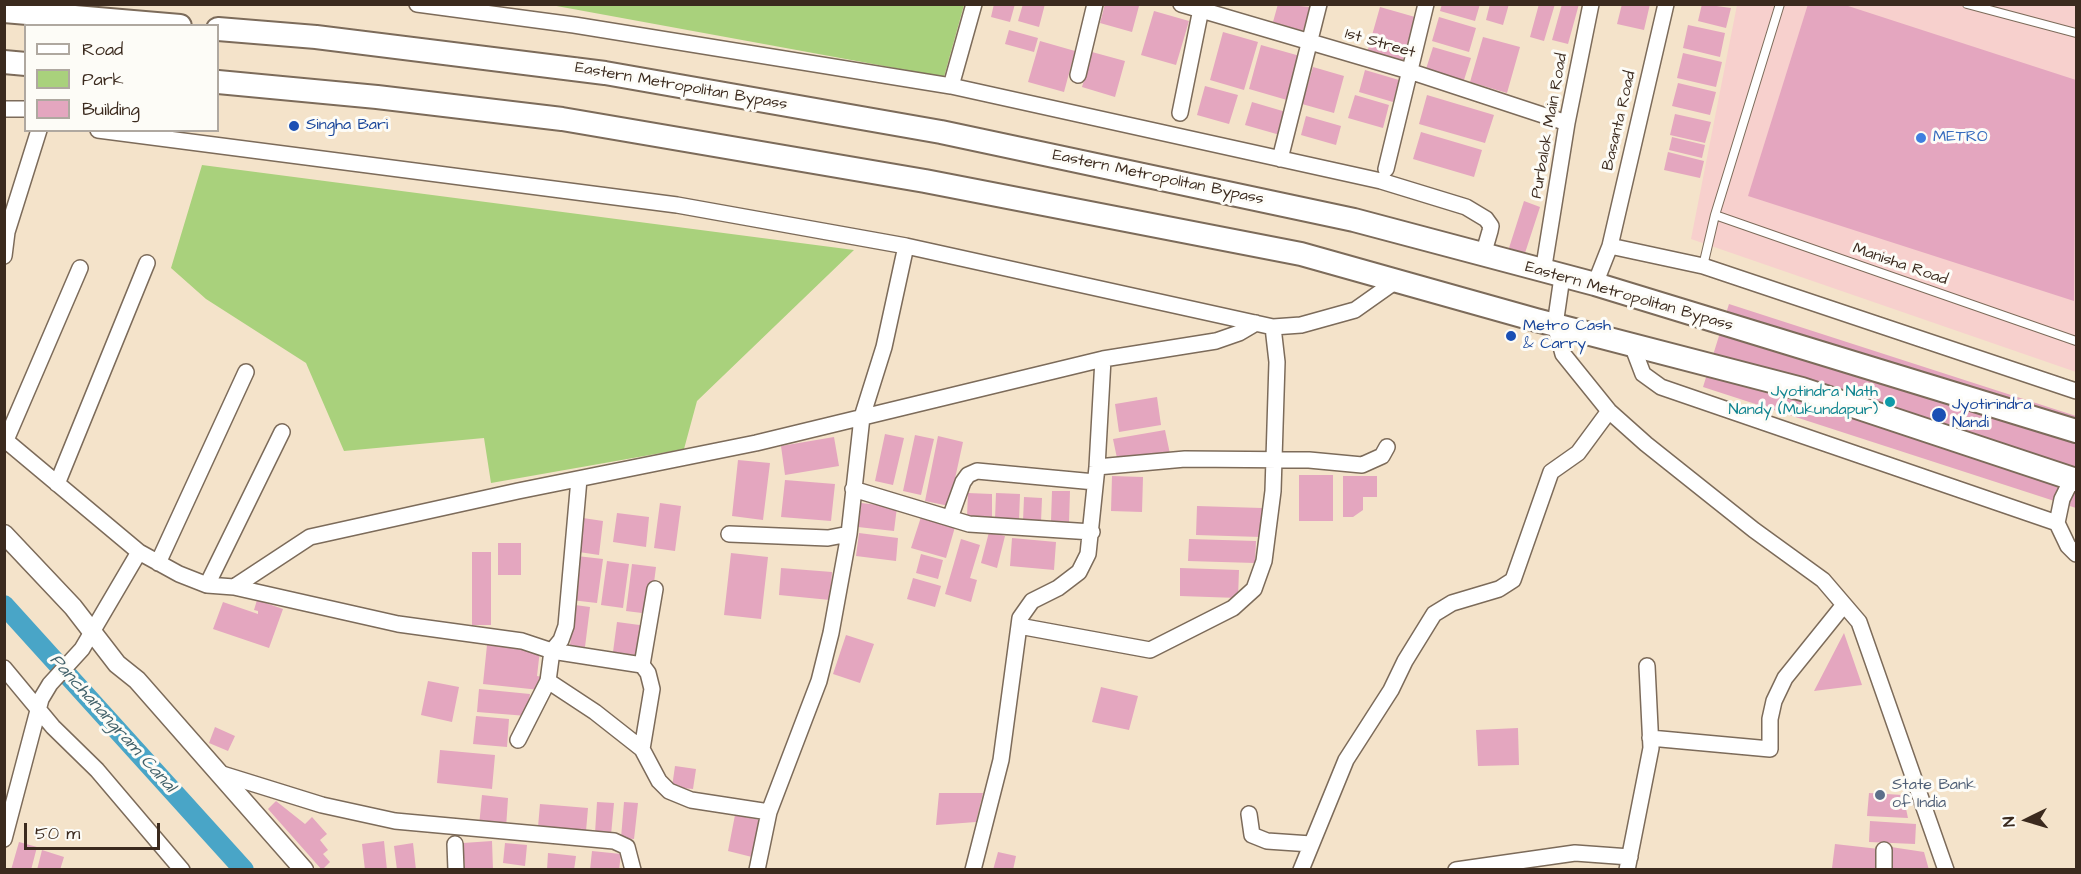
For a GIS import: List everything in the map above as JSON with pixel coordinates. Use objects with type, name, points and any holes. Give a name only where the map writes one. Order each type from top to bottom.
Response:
[{"type":"main road","points":[[4,11],[75,15],[161,24]]},
{"type":"main road","name":"Eastern Metropolitan Bypass","points":[[219,29],[316,37],[605,73],[927,130],[1354,220],[1483,255],[1551,268],[1595,284],[2076,431]]},
{"type":"main road","points":[[4,62],[24,64]]},
{"type":"main road","points":[[219,82],[377,97],[574,120],[925,181],[1301,254],[1555,325],[1802,389],[2074,480]]},
{"type":"street","points":[[417,4],[574,25],[951,86],[1399,186],[1466,207],[1486,219],[1491,226],[1483,255]]},
{"type":"street","points":[[951,86],[974,4]]},
{"type":"street","points":[[1078,75],[1095,4]]},
{"type":"street","name":"1st Street","points":[[1181,4],[1202,8],[1308,43],[1408,71],[1567,123]]},
{"type":"street","points":[[1280,159],[1319,4]]},
{"type":"street","points":[[1386,169],[1426,4]]},
{"type":"street","name":"Purbalok Main Road","points":[[1555,325],[1551,268],[1567,123],[1591,4]]},
{"type":"street","name":"Basanta Road","points":[[1595,284],[1610,246],[1666,4]]},
{"type":"street","points":[[1180,112],[1202,8]]},
{"type":"street","points":[[4,109],[24,109]]},
{"type":"street","points":[[4,256],[7,232],[38,132]]},
{"type":"street","points":[[113,132],[677,205],[906,246],[1273,327],[1301,325],[1355,310],[1396,281]]},
{"type":"street","points":[[757,870],[769,812],[819,681],[831,633],[849,534],[862,417],[884,347],[906,246]]},
{"type":"street","points":[[1610,246],[1703,266],[2075,388]]},
{"type":"street","points":[[57,484],[147,263]]},
{"type":"street","points":[[80,268],[5,440],[140,552],[158,563],[207,585],[234,587],[398,624],[522,640],[552,651],[642,665],[648,673],[652,689],[642,749]]},
{"type":"street","points":[[234,587],[310,537],[756,443],[1103,359],[1216,341],[1239,333],[1256,323]]},
{"type":"street","points":[[1555,325],[1563,354],[1609,411],[1646,444],[1745,523],[1823,580],[1859,622],[1880,690],[1900,737],[1946,870]]},
{"type":"street","points":[[1019,626],[1150,650],[1233,608],[1254,589],[1264,561],[1270,529],[1275,460],[1277,362],[1273,327]]},
{"type":"street","points":[[1638,345],[1635,353],[1643,374],[1661,387],[2057,523]]},
{"type":"street","points":[[973,870],[1001,760],[1020,618],[1032,601],[1058,588],[1079,572],[1088,554],[1092,532],[1103,359]]},
{"type":"street","points":[[158,563],[246,372]]},
{"type":"street","points":[[1301,870],[1346,760],[1391,690],[1405,661],[1434,614],[1452,603],[1499,589],[1513,580],[1551,472],[1578,453],[1609,411]]},
{"type":"street","points":[[207,585],[282,432]]},
{"type":"street","points":[[950,518],[963,482],[968,475],[977,471],[1096,474],[1185,459],[1275,460],[1362,465],[1382,456],[1387,447]]},
{"type":"street","points":[[518,740],[548,681],[552,651],[561,640],[566,626],[579,479]]},
{"type":"street","points":[[2074,480],[2062,499],[2057,523],[2068,546],[2076,554]]},
{"type":"street","points":[[853,489],[950,518],[992,527],[1092,532]]},
{"type":"street","points":[[4,534],[73,608],[117,664],[137,680],[304,870]]},
{"type":"street","points":[[729,534],[828,538],[849,534]]},
{"type":"street","points":[[4,839],[38,709],[50,684],[82,649],[93,633],[140,552]]},
{"type":"street","points":[[642,665],[655,589]]},
{"type":"street","points":[[1650,738],[1770,749],[1770,719],[1774,701],[1785,678],[1843,606]]},
{"type":"street","points":[[1456,870],[1575,853],[1628,863],[1651,748],[1647,666]]},
{"type":"street","points":[[4,668],[38,709],[97,770],[180,868]]},
{"type":"street","points":[[548,681],[595,712],[642,749],[659,781],[669,791],[691,800],[769,812]]},
{"type":"street","points":[[219,773],[322,805],[395,821],[614,841],[627,847],[633,870]]},
{"type":"street","points":[[1249,814],[1252,835],[1267,841],[1311,844]]},
{"type":"street","points":[[455,844],[456,870]]},
{"type":"street","points":[[1884,850],[1884,870]]},
{"type":"lane","points":[[1703,266],[1715,215],[1780,4]]},
{"type":"lane","points":[[1967,4],[2076,33]]},
{"type":"lane","name":"Manisha Road","points":[[1715,215],[2076,341]]},
{"type":"shaded area","points":[[1737,5],[2076,5],[2076,372],[1691,239]]},
{"type":"green space","points":[[964,4],[944,77],[551,5]]},
{"type":"green space","points":[[202,165],[854,250],[697,401],[684,449],[491,483],[484,438],[344,451],[306,363],[206,299],[171,268]]},
{"type":"building","points":[[994,4],[1015,4],[1010,22],[991,17]]},
{"type":"building","points":[[1023,4],[1045,4],[1039,27],[1018,21]]},
{"type":"building","points":[[1105,4],[1139,6],[1132,32],[1100,23]]},
{"type":"building","points":[[1278,4],[1310,7],[1303,31],[1273,22]]},
{"type":"building","points":[[1442,4],[1480,4],[1475,21],[1440,11]]},
{"type":"building","points":[[1490,4],[1509,4],[1503,25],[1486,20]]},
{"type":"building","points":[[1539,4],[1555,4],[1544,41],[1530,37]]},
{"type":"building","points":[[1562,4],[1579,4],[1568,44],[1552,40]]},
{"type":"building","points":[[1622,4],[1650,4],[1644,30],[1617,24]]},
{"type":"building","points":[[1702,4],[1731,8],[1726,28],[1698,21]]},
{"type":"building","name":"METRO","points":[[1808,4],[1842,4],[2076,80],[2074,301],[1748,196]]},
{"type":"building","points":[[1380,7],[1415,17],[1402,63],[1367,53]]},
{"type":"building","points":[[1154,11],[1189,21],[1176,65],[1141,55]]},
{"type":"building","points":[[1439,17],[1476,28],[1469,52],[1432,41]]},
{"type":"building","points":[[1688,25],[1725,33],[1720,57],[1683,48]]},
{"type":"building","points":[[1009,30],[1038,38],[1034,52],[1005,44]]},
{"type":"building","points":[[1223,32],[1258,42],[1244,90],[1210,80]]},
{"type":"building","points":[[1483,37],[1520,47],[1507,93],[1470,82]]},
{"type":"building","points":[[1040,41],[1075,51],[1064,92],[1028,82]]},
{"type":"building","points":[[1261,45],[1300,56],[1287,100],[1249,89]]},
{"type":"building","points":[[1433,47],[1471,58],[1464,80],[1426,69]]},
{"type":"building","points":[[1092,52],[1125,61],[1115,97],[1082,87]]},
{"type":"building","points":[[1683,53],[1722,62],[1716,87],[1677,78]]},
{"type":"building","points":[[1313,67],[1344,76],[1334,113],[1302,104]]},
{"type":"building","points":[[1365,70],[1399,80],[1393,102],[1359,92]]},
{"type":"building","points":[[1678,83],[1716,92],[1710,115],[1672,106]]},
{"type":"building","points":[[1205,86],[1238,95],[1229,124],[1197,115]]},
{"type":"building","points":[[1355,95],[1389,105],[1383,128],[1348,118]]},
{"type":"building","points":[[1427,95],[1494,115],[1485,143],[1419,124]]},
{"type":"building","points":[[1252,102],[1286,112],[1280,135],[1245,125]]},
{"type":"building","points":[[1675,114],[1711,122],[1705,143],[1670,135]]},
{"type":"building","points":[[1306,116],[1341,126],[1336,145],[1301,135]]},
{"type":"building","points":[[1421,132],[1482,150],[1474,177],[1413,159]]},
{"type":"building","points":[[1672,137],[1705,145],[1702,158],[1669,150]]},
{"type":"building","points":[[1668,152],[1704,161],[1700,178],[1664,170]]},
{"type":"building","points":[[1524,201],[1540,207],[1525,253],[1509,248]]},
{"type":"building","name":"Jyotindra Nath Nandy (Mukundapur)","points":[[1729,304],[2076,416],[2076,508],[1703,387]]},
{"type":"building","points":[[1157,397],[1161,425],[1119,432],[1115,404]]},
{"type":"building","points":[[1165,430],[1170,454],[1118,463],[1113,439]]},
{"type":"building","points":[[885,434],[904,438],[893,485],[875,481]]},
{"type":"building","points":[[915,435],[934,439],[921,495],[903,491]]},
{"type":"building","points":[[938,436],[963,442],[949,506],[925,501]]},
{"type":"building","points":[[834,437],[839,466],[785,475],[781,446]]},
{"type":"building","points":[[738,460],[770,463],[763,520],[732,516]]},
{"type":"building","points":[[1299,475],[1333,475],[1333,521],[1299,521]]},
{"type":"building","points":[[1112,476],[1143,477],[1142,512],[1111,511]]},
{"type":"building","points":[[1343,476],[1377,476],[1377,497],[1363,497],[1363,510],[1353,517],[1343,517]]},
{"type":"building","points":[[785,480],[835,484],[831,521],[781,517]]},
{"type":"building","points":[[1052,491],[1070,491],[1069,522],[1051,521]]},
{"type":"building","points":[[968,493],[992,494],[992,518],[967,517]]},
{"type":"building","points":[[996,493],[1020,494],[1019,520],[995,519]]},
{"type":"building","points":[[1024,497],[1042,498],[1041,522],[1023,521]]},
{"type":"building","points":[[660,503],[681,506],[675,551],[654,548]]},
{"type":"building","points":[[861,503],[897,507],[894,531],[858,527]]},
{"type":"building","points":[[1197,506],[1262,508],[1261,537],[1196,535]]},
{"type":"building","points":[[617,513],[649,517],[646,547],[613,542]]},
{"type":"building","points":[[921,517],[955,527],[946,558],[911,548]]},
{"type":"building","points":[[583,518],[603,521],[599,555],[579,552]]},
{"type":"building","points":[[989,532],[1005,536],[997,568],[981,563]]},
{"type":"building","points":[[859,533],[898,538],[896,561],[856,556]]},
{"type":"building","points":[[1012,538],[1056,542],[1054,570],[1010,566]]},
{"type":"building","points":[[961,539],[980,545],[970,578],[977,580],[971,602],[945,594]]},
{"type":"building","points":[[1189,539],[1256,541],[1255,563],[1188,561]]},
{"type":"building","points":[[498,543],[521,543],[521,575],[498,575]]},
{"type":"building","points":[[472,552],[491,552],[491,625],[472,625]]},
{"type":"building","points":[[731,553],[768,557],[761,619],[724,615]]},
{"type":"building","points":[[921,554],[943,560],[938,579],[916,573]]},
{"type":"building","points":[[577,556],[603,559],[597,603],[571,600]]},
{"type":"building","points":[[607,561],[629,564],[623,608],[601,605]]},
{"type":"building","points":[[632,564],[656,567],[650,614],[626,611]]},
{"type":"building","points":[[781,568],[832,572],[830,600],[779,595]]},
{"type":"building","points":[[1180,568],[1239,570],[1238,598],[1180,596]]},
{"type":"building","points":[[913,578],[941,586],[935,607],[907,599]]},
{"type":"building","points":[[257,600],[283,609],[269,648],[213,629],[223,602],[258,614],[258,611],[254,610]]},
{"type":"building","points":[[575,605],[590,607],[585,647],[570,645]]},
{"type":"building","points":[[617,622],[647,626],[642,656],[613,652]]},
{"type":"building","points":[[1844,633],[1862,685],[1814,691]]},
{"type":"building","points":[[846,635],[874,644],[860,683],[833,674]]},
{"type":"building","points":[[487,645],[540,650],[537,676],[542,677],[540,690],[483,684]]},
{"type":"building","points":[[428,681],[459,687],[452,722],[421,715]]},
{"type":"building","points":[[1101,687],[1138,696],[1129,730],[1092,722]]},
{"type":"building","points":[[479,689],[530,694],[527,716],[477,712]]},
{"type":"building","points":[[476,716],[509,719],[507,747],[473,744]]},
{"type":"building","points":[[215,727],[235,736],[228,751],[209,743]]},
{"type":"building","points":[[1518,728],[1519,765],[1478,766],[1476,730]]},
{"type":"building","points":[[440,750],[495,755],[492,789],[437,783]]},
{"type":"building","points":[[675,766],[696,769],[693,789],[672,787]]},
{"type":"building","points":[[939,793],[983,793],[976,822],[936,825]]},
{"type":"building","points":[[1869,793],[1903,795],[1908,818],[1867,816]]},
{"type":"building","points":[[482,795],[508,798],[506,828],[479,826]]},
{"type":"building","points":[[276,801],[305,824],[312,817],[327,834],[320,840],[328,850],[323,854],[330,862],[322,870],[268,809]]},
{"type":"building","points":[[597,802],[614,803],[611,835],[595,833]]},
{"type":"building","points":[[624,802],[638,803],[634,839],[621,838]]},
{"type":"building","points":[[540,804],[588,808],[586,831],[538,827]]},
{"type":"building","points":[[735,815],[760,820],[752,857],[728,851]]},
{"type":"building","points":[[1870,821],[1916,824],[1915,844],[1869,842]]},
{"type":"building","points":[[384,841],[387,870],[365,870],[362,844]]},
{"type":"building","points":[[492,841],[493,870],[465,870],[463,843]]},
{"type":"building","points":[[19,842],[37,847],[31,870],[11,870]]},
{"type":"building","points":[[413,843],[416,870],[397,870],[394,846]]},
{"type":"building","points":[[505,843],[527,845],[525,866],[503,863]]},
{"type":"building","points":[[1835,844],[1879,849],[1877,870],[1832,868]]},
{"type":"building","points":[[1891,847],[1924,852],[1929,870],[1889,870]]},
{"type":"building","points":[[42,850],[64,857],[60,870],[37,870]]},
{"type":"building","points":[[592,851],[621,854],[619,870],[590,870]]},
{"type":"building","points":[[998,852],[1016,856],[1013,870],[993,870]]},
{"type":"building","points":[[548,853],[576,856],[574,870],[547,870]]},
{"type":"waterway","name":"Panchanangram Canal","points":[[4,605],[244,870]]},
{"type":"place","name":"Singha Bari","points":[[294,126]]},
{"type":"place","name":"METRO","points":[[1921,138]]},
{"type":"place","name":"Metro Cash & Carry","points":[[1511,336]]},
{"type":"place","name":"Jyotindra Nath Nandy (Mukundapur)","points":[[1890,402]]},
{"type":"place","name":"Jyotirindra Nandi","points":[[1939,415]]},
{"type":"place","name":"State Bank of India","points":[[1880,795]]}]
